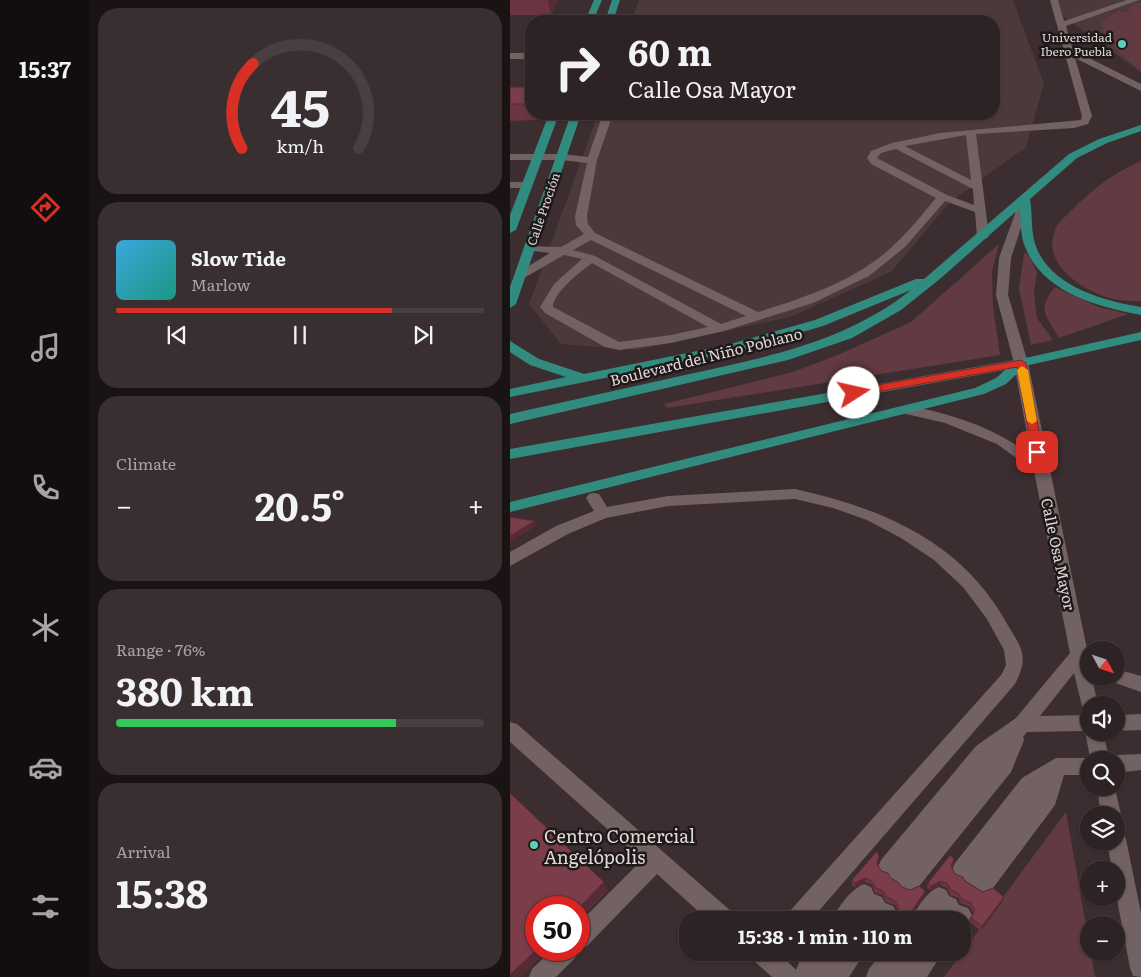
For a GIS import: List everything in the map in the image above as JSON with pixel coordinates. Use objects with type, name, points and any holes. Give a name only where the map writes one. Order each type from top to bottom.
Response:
[{"type":"main road","points":[[592,15],[598,0]]},
{"type":"main road","points":[[611,15],[616,0]]},
{"type":"main road","name":"Calle Proción","points":[[510,230],[552,120]]},
{"type":"main road","name":"Calle Proción","points":[[510,304],[574,120]]},
{"type":"main road","name":"Boulevard del Niño Poblano","points":[[510,419],[788,356],[847,335],[897,307],[1025,200],[1052,173],[1073,156],[1103,141],[1141,128]]},
{"type":"main road","points":[[1025,200],[1030,248],[1038,264],[1061,284],[1088,297],[1111,305],[1141,310]]},
{"type":"main road","points":[[510,393],[738,347],[819,323],[937,275]]},
{"type":"main road","points":[[510,454],[1021,363],[1141,336]]},
{"type":"main road","points":[[510,345],[516,352],[531,360],[583,379]]},
{"type":"main road","points":[[510,507],[979,391],[1001,381],[1021,363]]},
{"type":"street","points":[[979,210],[943,197],[872,158],[872,155],[875,152],[939,135],[1074,125],[1085,122],[1087,116],[1054,0]]},
{"type":"street","points":[[1102,0],[1122,5]]},
{"type":"street","points":[[1062,28],[1135,0]]},
{"type":"street","points":[[1069,52],[1141,88]]},
{"type":"street","points":[[510,56],[525,56]]},
{"type":"street","points":[[606,120],[592,160],[581,216],[582,225],[591,235],[756,316]]},
{"type":"street","points":[[971,133],[970,140],[978,187],[983,236]]},
{"type":"street","points":[[896,146],[978,187]]},
{"type":"street","points":[[510,157],[562,157],[592,160]]},
{"type":"street","points":[[510,185],[527,185]]},
{"type":"street","points":[[591,258],[565,281],[547,302],[546,307],[610,344],[619,346],[671,339],[720,328],[809,300],[865,273],[901,246],[943,197]]},
{"type":"street","name":"Calle Osa Mayor","points":[[1025,200],[1004,258],[1002,295],[1021,363],[1075,632],[1080,644]]},
{"type":"street","points":[[520,274],[591,235]]},
{"type":"street","points":[[530,248],[562,251],[591,258],[720,328]]},
{"type":"street","points":[[652,291],[676,277]]},
{"type":"street","points":[[907,410],[949,419],[1002,441],[1041,469]]},
{"type":"street","points":[[510,560],[562,530],[603,513],[668,501],[795,494],[835,502],[872,516],[907,534],[940,556],[969,583],[993,614],[1013,650],[1015,665],[1009,679],[805,911]]},
{"type":"street","points":[[594,498],[603,513]]},
{"type":"street","points":[[1021,724],[1004,766],[899,875],[983,752],[1021,724],[1080,658]]},
{"type":"street","points":[[1125,680],[1141,684]]},
{"type":"street","points":[[1125,723],[1141,722]]},
{"type":"street","points":[[1021,724],[1080,723]]},
{"type":"street","points":[[510,730],[714,911]]},
{"type":"street","points":[[1125,763],[1141,762]]},
{"type":"street","points":[[1056,768],[1048,799],[972,878],[1029,784],[1056,768],[1080,767]]},
{"type":"street","points":[[1118,851],[1141,968]]},
{"type":"street","points":[[590,927],[656,860]]},
{"type":"street","points":[[540,977],[556,961]]},
{"type":"street","points":[[772,961],[788,977]]},
{"type":"street","points":[[806,977],[810,961]]},
{"type":"street","points":[[815,977],[828,961]]},
{"type":"street","points":[[835,977],[847,961]]},
{"type":"street","points":[[877,977],[889,961]]},
{"type":"street","points":[[894,977],[906,961]]},
{"type":"street","points":[[913,977],[925,961]]},
{"type":"shaded area","points":[[639,0],[1013,0],[1044,84],[1026,147],[949,203],[891,272],[790,317],[637,350],[561,344],[529,304],[596,120],[1000,120],[1000,15],[633,15]]},
{"type":"shaded area","name":"Universidad Ibero Puebla","points":[[1058,0],[1141,0],[1141,72],[1063,16]]},
{"type":"shaded area","points":[[1141,2],[1141,23],[1138,25],[1141,26],[1141,72],[1105,39],[1102,22],[1119,10],[1124,13],[1131,11],[1126,8]]},
{"type":"shaded area","points":[[1141,161],[1141,301],[1118,300],[1092,291],[1068,275],[1059,265],[1054,253],[1053,240],[1058,224],[1086,196],[1121,171]]},
{"type":"shaded area","points":[[999,244],[992,271],[993,307],[1000,355],[667,408],[664,404],[793,372],[840,354],[911,322]]},
{"type":"shaded area","points":[[1024,253],[1028,254],[1037,272],[1034,292],[1037,318],[1053,340],[1031,345],[1019,289]]},
{"type":"shaded area","points":[[1055,287],[1099,307],[1128,314],[1059,338],[1047,318],[1044,307]]},
{"type":"shaded area","points":[[1066,812],[1080,892],[1080,906],[1083,906],[1084,916],[1080,916],[1080,961],[1092,961],[1095,977],[944,977],[956,961],[971,961],[971,940]]},
{"type":"building","points":[[510,87],[525,87],[525,104],[510,104]]},
{"type":"building","points":[[510,517],[535,521],[510,536]]},
{"type":"building","name":"Centro Comercial Angelópolis","points":[[510,793],[604,882],[590,897],[525,896],[525,961],[510,975]]},
{"type":"building","points":[[876,852],[879,855],[877,863],[881,871],[888,873],[902,887],[910,890],[919,886],[925,891],[912,911],[898,911],[899,908],[895,901],[876,888],[872,881],[865,878],[855,883],[852,880]]},
{"type":"building","points":[[950,855],[954,859],[951,866],[955,874],[963,877],[965,881],[983,892],[993,888],[1004,897],[982,926],[971,918],[975,910],[971,903],[961,899],[959,894],[951,890],[948,884],[941,881],[931,886],[928,883]]},
{"type":"slow traffic","points":[[1022,370],[1032,421]]},
{"type":"place","name":"Universidad Ibero Puebla","points":[[1122,44]]},
{"type":"place","name":"Centro Comercial Angelópolis","points":[[534,845]]},
{"type":"route","points":[[854,393],[1021,363],[1037,452]]}]
